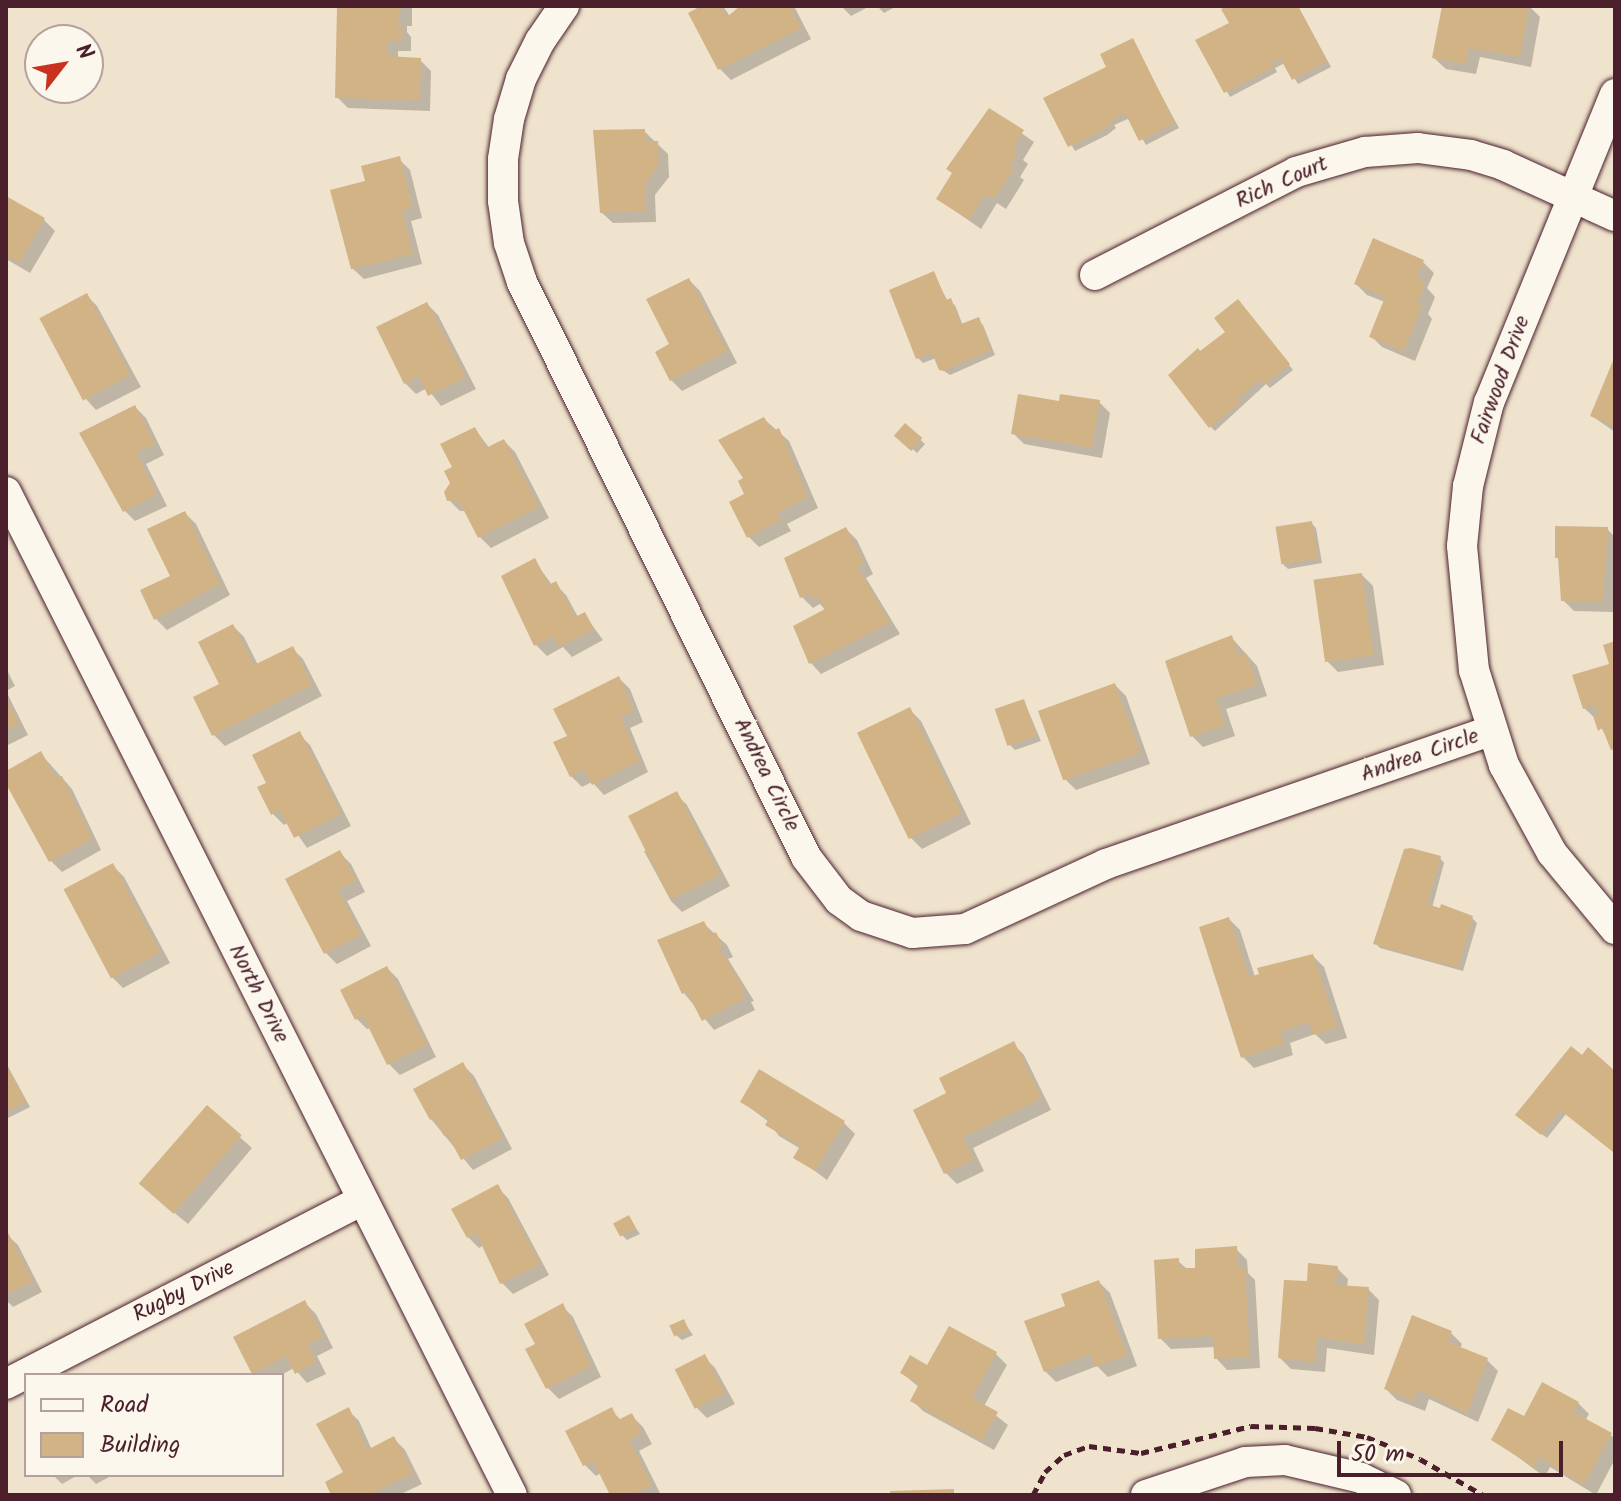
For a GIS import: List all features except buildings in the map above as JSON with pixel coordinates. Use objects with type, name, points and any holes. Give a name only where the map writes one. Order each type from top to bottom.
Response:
[{"type":"street","name":"Andrea Circle","points":[[564,6],[533,54],[509,119],[503,159],[503,201],[509,243],[522,282],[806,857],[820,880],[839,900],[861,916],[899,930],[939,933],[965,929],[1106,864],[1491,731]]},
{"type":"street","name":"Fairwood Drive","points":[[1615,94],[1489,402],[1468,486],[1462,546],[1467,628],[1474,670],[1491,731],[1520,798],[1552,853],[1615,929]]},
{"type":"street","name":"Rich Court","points":[[1095,275],[1296,172],[1365,152],[1418,148],[1471,155],[1503,165],[1615,216]]},
{"type":"street","name":"North Drive","points":[[6,492],[512,1495]]},
{"type":"street","name":"Rugby Drive","points":[[27,1373],[362,1200]]},
{"type":"street","name":"Rugby Drive","points":[[6,1384],[24,1375]]},
{"type":"street","points":[[1146,1495],[1245,1462],[1285,1460],[1361,1478],[1396,1495]]}]
